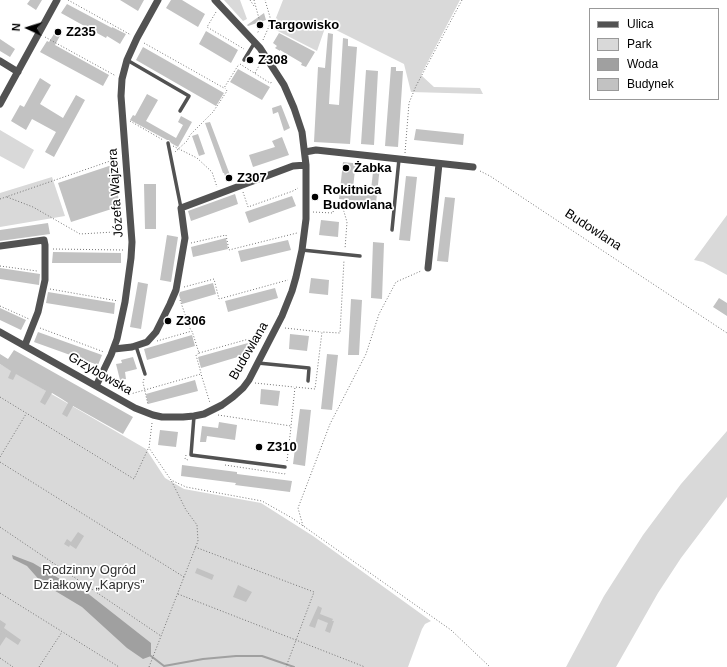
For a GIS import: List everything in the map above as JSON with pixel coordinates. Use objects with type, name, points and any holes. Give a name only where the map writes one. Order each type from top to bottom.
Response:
[{"type":"street","points":[[0,104],[57,0]]},
{"type":"street","name":"Józefa Wajzera","points":[[96,386],[113,352],[125,302],[132,250],[121,96],[122,79],[127,60],[137,38],[158,0]]},
{"type":"street","name":"Budowlana","points":[[194,416],[212,410],[233,397],[243,388],[258,364],[288,305],[302,250],[307,203],[306,165],[302,132],[294,108],[282,81],[255,39],[215,0]]},
{"type":"street","points":[[0,61],[18,72]]},
{"type":"street","points":[[305,152],[316,150],[473,167]]},
{"type":"street","points":[[428,268],[440,164]]},
{"type":"street","points":[[113,352],[147,342],[156,332],[176,290],[185,244],[185,231],[181,208],[293,166],[306,165]]},
{"type":"street","points":[[0,246],[44,240],[46,273],[34,323],[25,345]]},
{"type":"street","name":"Grzybowska","points":[[0,332],[135,408],[151,414],[171,417],[194,416]]},
{"type":"lane","points":[[244,60],[255,39]]},
{"type":"lane","points":[[127,60],[189,96],[180,110]]},
{"type":"lane","points":[[168,143],[181,208]]},
{"type":"lane","points":[[392,230],[402,160]]},
{"type":"lane","points":[[302,250],[360,256]]},
{"type":"lane","points":[[136,346],[145,374]]},
{"type":"lane","points":[[258,364],[309,368],[308,381]]},
{"type":"lane","points":[[194,416],[190,455],[285,467]]},
{"type":"path","points":[[68,0],[133,36]]},
{"type":"path","points":[[250,0],[255,6]]},
{"type":"path","points":[[254,0],[260,26],[255,39]]},
{"type":"path","points":[[260,48],[270,24],[270,17],[265,0]]},
{"type":"path","points":[[402,160],[409,103],[416,86],[462,0]]},
{"type":"path","points":[[217,12],[207,27],[247,50]]},
{"type":"path","points":[[38,34],[122,79]]},
{"type":"path","points":[[140,41],[227,91],[213,112],[190,135],[187,141],[170,156]]},
{"type":"path","points":[[255,73],[262,60]]},
{"type":"path","points":[[224,88],[239,64],[270,82],[282,81]]},
{"type":"path","points":[[123,121],[127,120],[197,158],[212,172],[219,194]]},
{"type":"path","points":[[0,199],[126,156]]},
{"type":"path","name":"Budowlana","points":[[473,167],[490,176],[727,333]]},
{"type":"path","points":[[240,186],[248,207],[301,187]]},
{"type":"path","points":[[7,196],[33,207],[80,234],[114,232]]},
{"type":"path","points":[[198,354],[276,330],[340,333],[347,222],[342,205],[334,205],[333,213],[312,212]]},
{"type":"path","points":[[185,244],[226,235],[229,250],[299,232]]},
{"type":"path","points":[[45,249],[132,250]]},
{"type":"path","points":[[0,266],[46,273]]},
{"type":"path","points":[[304,526],[298,508],[330,424],[366,354],[379,314],[396,282],[428,268]]},
{"type":"path","points":[[295,387],[291,426],[219,416],[212,410],[196,354],[198,354],[176,290],[214,279],[219,299],[296,277]]},
{"type":"path","points":[[43,288],[125,302]]},
{"type":"path","points":[[0,306],[34,323],[113,352]]},
{"type":"path","points":[[147,342],[153,343],[191,331]]},
{"type":"path","points":[[249,380],[254,383],[315,389],[322,332]]},
{"type":"path","points":[[0,397],[134,479],[149,448],[151,414],[144,390],[143,382],[145,374]]},
{"type":"path","points":[[117,398],[201,374]]},
{"type":"path","points":[[0,457],[26,414]]},
{"type":"path","points":[[149,448],[171,480],[186,510],[197,525],[198,541],[149,667]]},
{"type":"path","points":[[0,462],[184,577]]},
{"type":"path","points":[[171,480],[186,487],[262,501],[304,526],[451,630],[490,667]]},
{"type":"path","points":[[0,527],[161,636]]},
{"type":"path","points":[[195,547],[314,592],[286,667]]},
{"type":"path","points":[[0,593],[119,667]]},
{"type":"path","points":[[177,594],[365,667]]},
{"type":"path","points":[[39,667],[63,632]]},
{"type":"path","points":[[0,658],[13,667]]},
{"type":"green space","points":[[224,0],[240,0],[247,19],[243,21]]},
{"type":"green space","points":[[283,0],[460,0],[421,75],[434,87],[480,88],[483,94],[411,92],[404,64],[326,25],[317,51],[272,28]]},
{"type":"green space","points":[[0,130],[34,150],[24,169],[0,156]]},
{"type":"green space","points":[[52,177],[65,216],[0,227],[0,193]]},
{"type":"green space","points":[[727,215],[727,275],[703,262],[694,260]]},
{"type":"green space","name":"Rodzinny Ogród Działkowy „Kaprys”","points":[[0,364],[146,449],[165,478],[184,489],[261,503],[313,536],[431,621],[425,624],[422,629],[408,667],[0,667]]},
{"type":"green space","points":[[727,431],[727,497],[681,558],[658,593],[616,667],[566,667],[604,596],[643,535],[681,484]]},
{"type":"water","points":[[12,555],[33,563],[74,589],[86,592],[151,643],[151,656],[143,659],[127,648],[82,607],[42,583],[27,566],[13,559]]},
{"type":"building","points":[[30,0],[42,0],[36,10],[27,4]]},
{"type":"building","points":[[120,0],[144,0],[138,11]]},
{"type":"building","points":[[171,0],[182,0],[205,14],[198,27],[166,8]]},
{"type":"building","points":[[67,4],[126,34],[120,44],[107,36],[106,38],[61,13]]},
{"type":"building","points":[[264,13],[266,20],[248,26],[247,25]]},
{"type":"building","points":[[57,29],[62,32],[55,45],[109,75],[103,86],[40,52],[47,41],[49,42]]},
{"type":"building","points":[[206,31],[238,50],[231,63],[199,44]]},
{"type":"building","points":[[279,33],[315,52],[306,67],[301,65],[302,63],[275,48],[277,46],[273,43]]},
{"type":"building","points":[[328,33],[333,34],[329,104],[339,105],[343,38],[348,39],[348,46],[357,47],[350,144],[314,142],[318,67],[325,68]]},
{"type":"building","points":[[0,39],[15,49],[10,57],[0,51]]},
{"type":"building","points":[[143,47],[224,93],[216,106],[136,60]]},
{"type":"building","points":[[391,67],[396,67],[396,71],[403,71],[398,147],[385,146]]},
{"type":"building","points":[[238,69],[270,87],[262,100],[230,82]]},
{"type":"building","points":[[366,70],[378,71],[374,145],[361,144]]},
{"type":"building","points":[[40,78],[51,85],[40,104],[63,118],[76,95],[85,100],[54,157],[45,152],[56,132],[32,119],[26,130],[11,121],[20,105],[24,107]]},
{"type":"building","points":[[147,94],[158,100],[146,121],[176,138],[183,125],[178,122],[181,116],[192,122],[178,147],[169,140],[130,120],[133,115],[135,116]]},
{"type":"building","points":[[281,105],[290,128],[284,131],[278,112],[273,114],[272,108]]},
{"type":"building","points":[[210,122],[233,180],[227,182],[223,173],[205,123]]},
{"type":"building","points":[[416,129],[464,134],[463,145],[414,140]]},
{"type":"building","points":[[198,134],[205,154],[199,156],[192,136]]},
{"type":"building","points":[[282,137],[289,155],[253,167],[249,155],[275,147],[272,141]]},
{"type":"building","points":[[343,162],[380,166],[376,203],[339,199]],"holes":[[[355,170],[373,172],[371,190],[353,188]]]},
{"type":"building","points":[[118,163],[120,169],[114,171],[120,191],[117,192],[121,206],[71,222],[58,183]]},
{"type":"building","points":[[406,176],[417,177],[410,241],[399,240]]},
{"type":"building","points":[[144,184],[156,184],[156,229],[145,229]]},
{"type":"building","points":[[235,194],[238,204],[191,221],[188,211]]},
{"type":"building","points":[[292,196],[296,206],[249,223],[245,212]]},
{"type":"building","points":[[445,197],[455,198],[448,262],[437,261]]},
{"type":"building","points":[[321,220],[339,222],[338,237],[319,235]]},
{"type":"building","points":[[48,223],[50,234],[0,241],[0,230]]},
{"type":"building","points":[[167,235],[178,237],[171,282],[160,280]]},
{"type":"building","points":[[226,238],[228,249],[193,257],[191,247]]},
{"type":"building","points":[[288,240],[291,250],[241,262],[238,251]]},
{"type":"building","points":[[373,242],[384,243],[382,299],[371,298]]},
{"type":"building","points":[[53,252],[121,253],[121,263],[52,263]]},
{"type":"building","points":[[0,268],[40,274],[39,285],[0,279]]},
{"type":"building","points":[[311,278],[329,280],[328,295],[309,293]]},
{"type":"building","points":[[138,282],[148,284],[141,329],[130,327]]},
{"type":"building","points":[[213,283],[216,294],[182,304],[179,295],[180,292]]},
{"type":"building","points":[[275,288],[278,298],[228,312],[225,301]]},
{"type":"building","points":[[48,292],[115,303],[114,314],[46,303]]},
{"type":"building","points":[[719,298],[727,303],[727,316],[713,307]]},
{"type":"building","points":[[351,299],[362,300],[359,355],[348,355]]},
{"type":"building","points":[[0,308],[26,320],[21,330],[0,320]]},
{"type":"building","points":[[38,332],[102,355],[98,365],[34,342]]},
{"type":"building","points":[[290,334],[309,336],[307,351],[289,349]]},
{"type":"building","points":[[192,335],[195,346],[147,360],[144,349]]},
{"type":"building","points":[[248,343],[251,353],[201,368],[198,357]]},
{"type":"building","points":[[14,350],[133,417],[123,434],[73,406],[67,417],[62,414],[68,403],[62,399],[52,393],[45,405],[40,402],[46,391],[16,374],[13,380],[8,378],[11,371],[0,364],[0,354],[8,359]]},
{"type":"building","points":[[327,354],[338,355],[332,410],[321,409]]},
{"type":"building","points":[[133,357],[137,369],[125,372],[126,379],[120,380],[116,364],[122,363],[121,360]]},
{"type":"building","points":[[195,380],[198,391],[148,404],[146,394]]},
{"type":"building","points":[[261,389],[280,391],[278,406],[260,404]]},
{"type":"building","points":[[300,409],[311,410],[305,466],[293,464]]},
{"type":"building","points":[[219,422],[237,425],[235,440],[207,436],[206,442],[200,442],[202,426],[218,428]]},
{"type":"building","points":[[160,430],[178,432],[176,447],[158,445]]},
{"type":"building","points":[[182,465],[292,481],[290,492],[181,476]]},
{"type":"building","points":[[78,532],[84,536],[76,549],[70,545],[69,547],[64,544],[67,539],[71,542]]},
{"type":"building","points":[[197,568],[214,575],[212,580],[195,573]]},
{"type":"building","points":[[238,585],[252,592],[246,602],[233,597]]},
{"type":"building","points":[[318,606],[322,608],[320,614],[333,619],[332,621],[334,621],[330,633],[325,631],[328,623],[318,619],[315,628],[309,626]]},
{"type":"building","points":[[0,620],[6,624],[4,628],[21,640],[18,645],[6,637],[0,646]]},
{"type":"waterway","points":[[151,656],[164,666],[203,659],[236,656],[262,656],[294,667]]},
{"type":"place","name":"Targowisko","points":[[260,25]]},
{"type":"place","name":"Z235","points":[[58,32]]},
{"type":"place","name":"Z308","points":[[250,60]]},
{"type":"place","name":"Żabka","points":[[346,168]]},
{"type":"place","name":"Z307","points":[[229,178]]},
{"type":"place","name":"Rokitnica Budowlana","points":[[315,197]]},
{"type":"place","name":"Z306","points":[[168,321]]},
{"type":"place","name":"Z310","points":[[259,447]]}]
